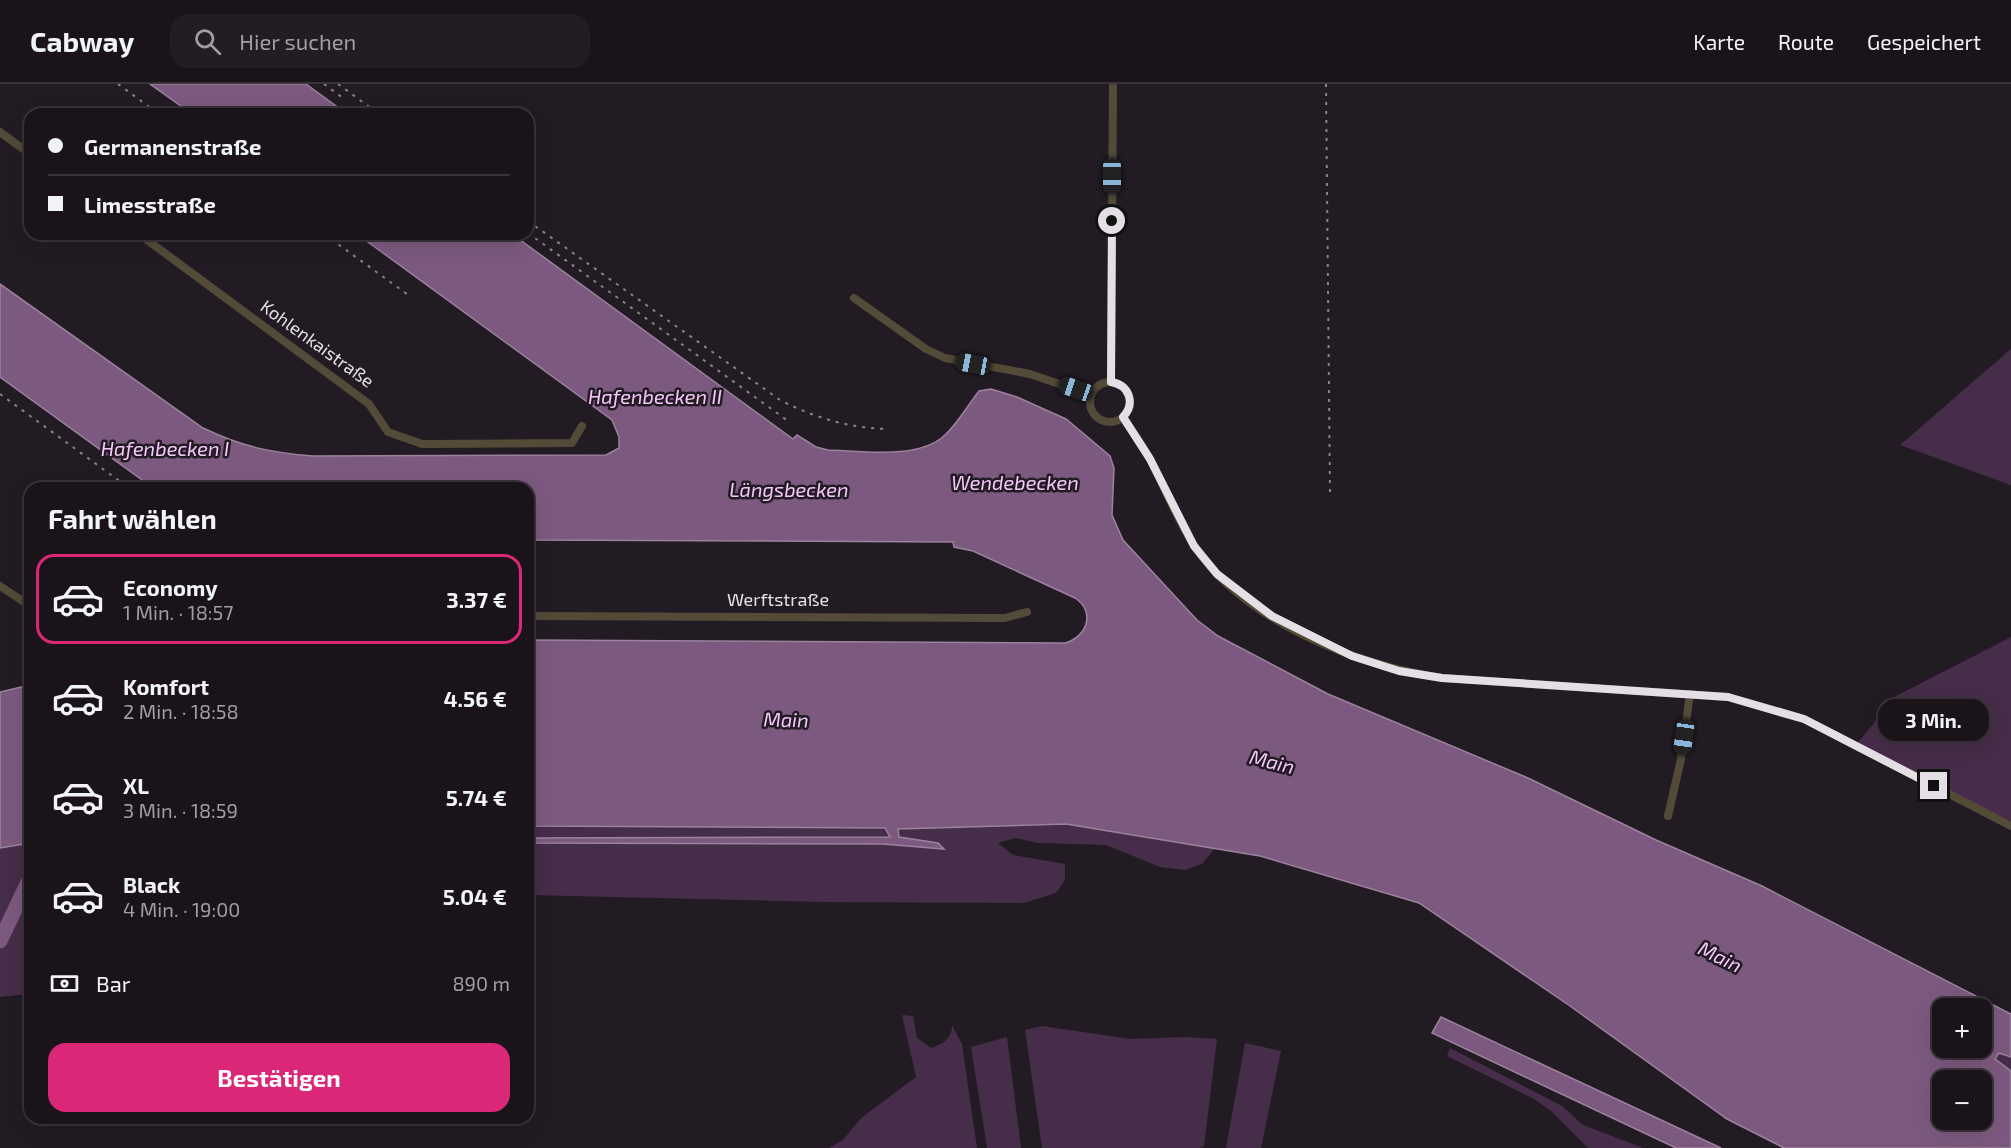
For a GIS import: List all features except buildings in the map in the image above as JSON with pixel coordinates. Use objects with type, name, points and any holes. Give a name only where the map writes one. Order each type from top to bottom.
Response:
[{"type":"street","points":[[1111,382],[1113,84]]},
{"type":"street","points":[[0,132],[24,150]]},
{"type":"street","name":"Kohlenkaistraße","points":[[147,240],[369,404],[388,432],[422,444],[572,443],[582,426]]},
{"type":"street","points":[[854,298],[936,354],[957,361],[1030,374],[1091,395]]},
{"type":"street","points":[[1111,382],[1122,386],[1129,395],[1129,407],[1123,417],[1111,422],[1099,418],[1091,408],[1091,395],[1098,386],[1111,382]]},
{"type":"street","points":[[1123,417],[1150,459],[1194,546],[1217,574],[1257,607],[1309,636],[1360,659],[1409,673],[1473,681],[1728,697],[1804,719],[2011,826]]},
{"type":"street","points":[[0,586],[24,601]]},
{"type":"street","name":"Werftstraße","points":[[534,616],[1005,618],[1027,612]]},
{"type":"street","points":[[1668,816],[1681,759],[1690,694]]},
{"type":"shaded area","points":[[2011,349],[2011,485],[1900,445]]},
{"type":"shaded area","points":[[2011,637],[2011,826],[1856,745],[1896,696]]},
{"type":"shaded area","points":[[1066,824],[1215,848],[1202,864],[1185,870],[1160,867],[1106,845],[1038,843],[1016,838],[998,843],[1013,855],[1065,864],[1065,880],[1056,893],[1024,903],[824,902],[534,895],[534,843],[883,844],[943,848],[938,843],[898,837],[898,828]]},
{"type":"shaded area","points":[[534,826],[885,828],[890,838],[534,838]]},
{"type":"shaded area","points":[[24,844],[24,995],[0,997],[0,848]]},
{"type":"shaded area","points":[[902,1015],[913,1016],[917,1038],[931,1048],[946,1040],[952,1025],[962,1044],[977,1148],[829,1148],[843,1140],[861,1118],[916,1077]]},
{"type":"shaded area","points":[[1042,1026],[1131,1039],[1186,1037],[1217,1039],[1204,1146],[1200,1148],[1042,1148],[1025,1030]]},
{"type":"shaded area","points":[[1007,1037],[1021,1148],[987,1148],[971,1047]]},
{"type":"shaded area","points":[[1245,1043],[1281,1051],[1261,1148],[1226,1148]]},
{"type":"shaded area","points":[[1450,1048],[1562,1106],[1583,1125],[1643,1148],[1588,1148],[1551,1111],[1534,1099],[1447,1056]]},
{"type":"shaded area","points":[[1999,1053],[2011,1057],[2011,1071],[1995,1060]]},
{"type":"water","points":[[150,84],[306,84],[339,108],[184,108]]},
{"type":"water","points":[[365,240],[520,240],[793,439],[797,435],[816,447],[828,450],[873,452],[921,448],[945,435],[979,391],[991,389],[1017,397],[1066,419],[1110,456],[1114,468],[1112,515],[1123,540],[1197,620],[1218,636],[1328,694],[1528,778],[1656,840],[1762,886],[1980,998],[1932,998],[1932,1058],[1992,1058],[1992,1004],[2011,1014],[2011,1057],[1999,1053],[1995,1059],[2011,1071],[2011,1148],[1784,1148],[1727,1119],[1570,1006],[1419,903],[1260,856],[1066,824],[898,829],[899,837],[938,843],[944,849],[883,844],[534,843],[534,838],[890,837],[885,828],[534,826],[534,640],[1065,643],[1073,640],[1083,630],[1087,617],[1085,610],[1075,598],[973,551],[954,547],[953,542],[534,540],[534,482],[142,482],[0,377],[0,284],[203,428],[256,448],[312,456],[606,455],[619,448],[619,437],[612,420]]},
{"type":"water","points":[[24,686],[24,844],[0,848],[0,692]]},
{"type":"water","points":[[1441,1017],[1721,1148],[1676,1148],[1432,1033]]},
{"type":"waterway","points":[[0,941],[24,891]]},
{"type":"railway","points":[[118,84],[151,108]]},
{"type":"railway","points":[[324,84],[343,98]]},
{"type":"railway","points":[[338,84],[371,108]]},
{"type":"railway","points":[[1326,84],[1330,495]]},
{"type":"railway","points":[[534,225],[780,400],[832,421],[860,427],[888,429]]},
{"type":"railway","points":[[534,237],[788,421]]},
{"type":"railway","points":[[332,240],[411,297]]},
{"type":"railway","points":[[0,394],[121,482]]},
{"type":"route","points":[[1112,221],[1111,382],[1122,386],[1129,395],[1129,407],[1123,417],[1150,459],[1174,511],[1194,546],[1217,574],[1257,607],[1293,628],[1352,656],[1404,672],[1484,682],[1612,688],[1728,697],[1765,706],[1804,719],[1934,786]]},
{"type":"water label","name":"Hafenbecken II","points":[[655,397]]},
{"type":"water label","name":"Hafenbecken I","points":[[165,449]]},
{"type":"water label","name":"Wendebecken","points":[[1015,483]]},
{"type":"water label","name":"Längsbecken","points":[[789,490]]},
{"type":"water label","name":"Main","points":[[786,720]]},
{"type":"water label","name":"Main","points":[[1272,762]]},
{"type":"water label","name":"Main","points":[[1720,957]]}]
